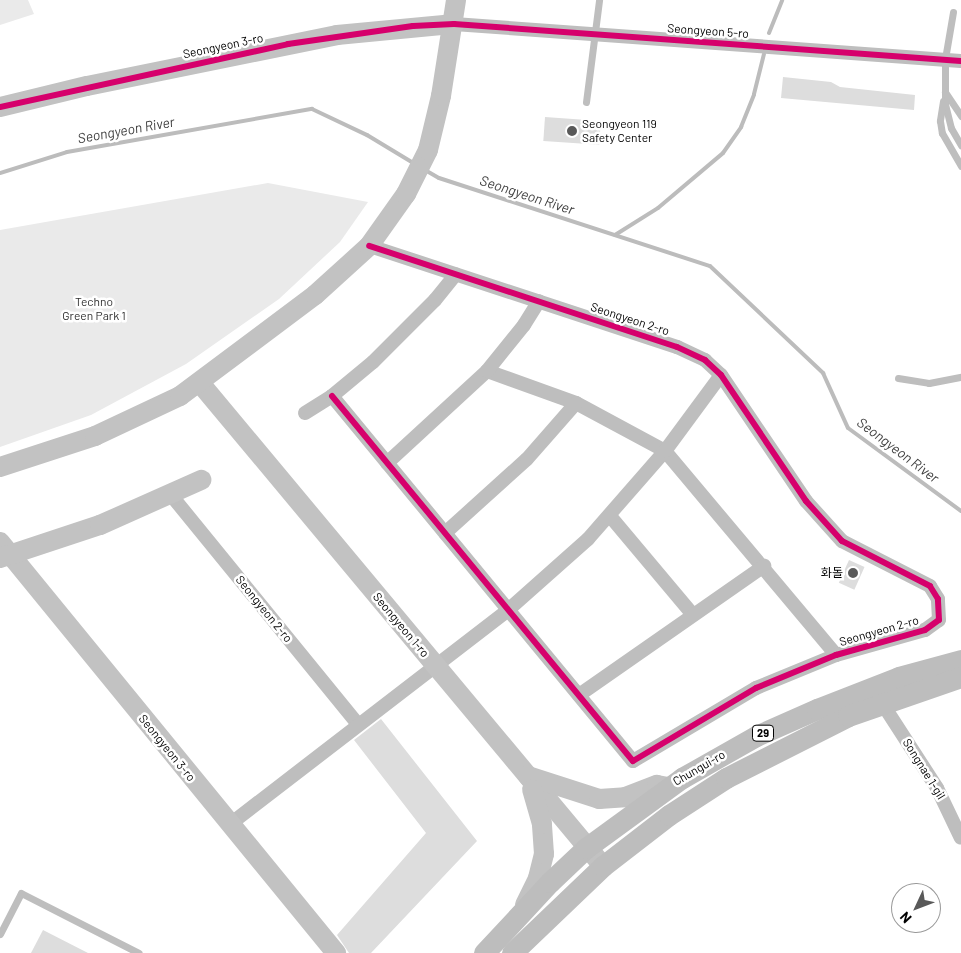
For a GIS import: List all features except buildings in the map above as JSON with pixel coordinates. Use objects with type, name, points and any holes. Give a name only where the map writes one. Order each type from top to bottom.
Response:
[{"type":"main road","name":"Chungui-ro","points":[[484,953],[522,910],[586,848],[667,787],[756,736],[809,713],[899,677],[961,660]]},
{"type":"main road","name":"Chungui-ro","points":[[512,953],[603,866],[656,825],[754,762],[848,716],[961,677]]},
{"type":"main road","points":[[641,806],[656,825]]},
{"type":"street","points":[[0,467],[48,454],[118,426],[200,383],[315,295],[369,246],[400,204],[423,162],[436,118],[454,24],[456,0]]},
{"type":"street","name":"Seongyeon 5-ro","points":[[454,24],[961,60]]},
{"type":"street","name":"Seongyeon 3-ro","points":[[0,107],[87,86],[327,36],[454,24]]},
{"type":"street","name":"Seongyeon 2-ro","points":[[332,396],[632,761],[677,732],[756,688],[836,655],[933,626],[940,616],[938,599],[923,582],[842,541],[801,494],[721,375],[705,360],[684,350],[369,246]]},
{"type":"street","points":[[305,413],[332,396],[403,332],[456,274]]},
{"type":"street","points":[[388,463],[488,371],[524,325],[538,301]]},
{"type":"street","points":[[488,371],[576,403],[665,451],[764,566],[836,655]]},
{"type":"street","points":[[229,825],[357,723],[508,610],[610,516],[665,451],[721,375]]},
{"type":"street","name":"Seongyeon 1-ro","points":[[200,383],[586,848],[603,866]]},
{"type":"street","points":[[445,533],[527,458],[576,403]]},
{"type":"street","points":[[4,552],[100,525],[201,480]]},
{"type":"street","name":"Seongyeon 2-ro","points":[[171,495],[357,723]]},
{"type":"street","points":[[610,516],[693,615]]},
{"type":"street","name":"Seongyeon 3-ro","points":[[4,552],[336,953]]},
{"type":"street","points":[[579,696],[764,566]]},
{"type":"street","name":"Songnae 1-gil","points":[[882,703],[938,788],[961,838]]},
{"type":"street","points":[[526,775],[599,799],[625,797],[656,785],[667,787]]},
{"type":"street","points":[[522,910],[541,869],[544,844],[540,816],[526,775]]},
{"type":"lane","points":[[586,102],[599,0]]},
{"type":"lane","points":[[953,12],[945,59],[945,91],[948,121],[961,145]]},
{"type":"lane","points":[[945,91],[961,116]]},
{"type":"lane","points":[[945,91],[940,127],[947,146],[961,166]]},
{"type":"lane","points":[[898,378],[929,383],[961,377]]},
{"type":"lane","points":[[0,934],[21,893],[139,953]]},
{"type":"green space","points":[[0,0],[28,0],[34,14],[0,25]]},
{"type":"green space","name":"Techno Green Park 1","points":[[268,183],[368,202],[340,242],[279,299],[186,364],[91,415],[0,447],[0,230]]},
{"type":"waterway","points":[[769,33],[782,0]]},
{"type":"waterway","points":[[615,235],[658,208],[723,153],[741,127],[754,94],[764,54]]},
{"type":"waterway","name":"Seongyeon River","points":[[0,173],[67,152],[312,109],[367,135],[415,164]]},
{"type":"waterway","name":"Seongyeon River","points":[[425,170],[439,178],[710,266],[823,373],[848,428],[961,511]]},
{"type":"cycle path","points":[[0,107],[288,44],[413,26],[454,24],[961,61]]},
{"type":"cycle path","points":[[332,396],[633,761],[756,688],[836,655],[925,630],[939,620],[938,599],[930,586],[842,541],[806,501],[721,375],[705,360],[677,347],[369,246]]},
{"type":"place","name":"Seongyeon 119 Safety Center","points":[[572,131]]},
{"type":"place","name":"화돌","points":[[853,573]]}]
